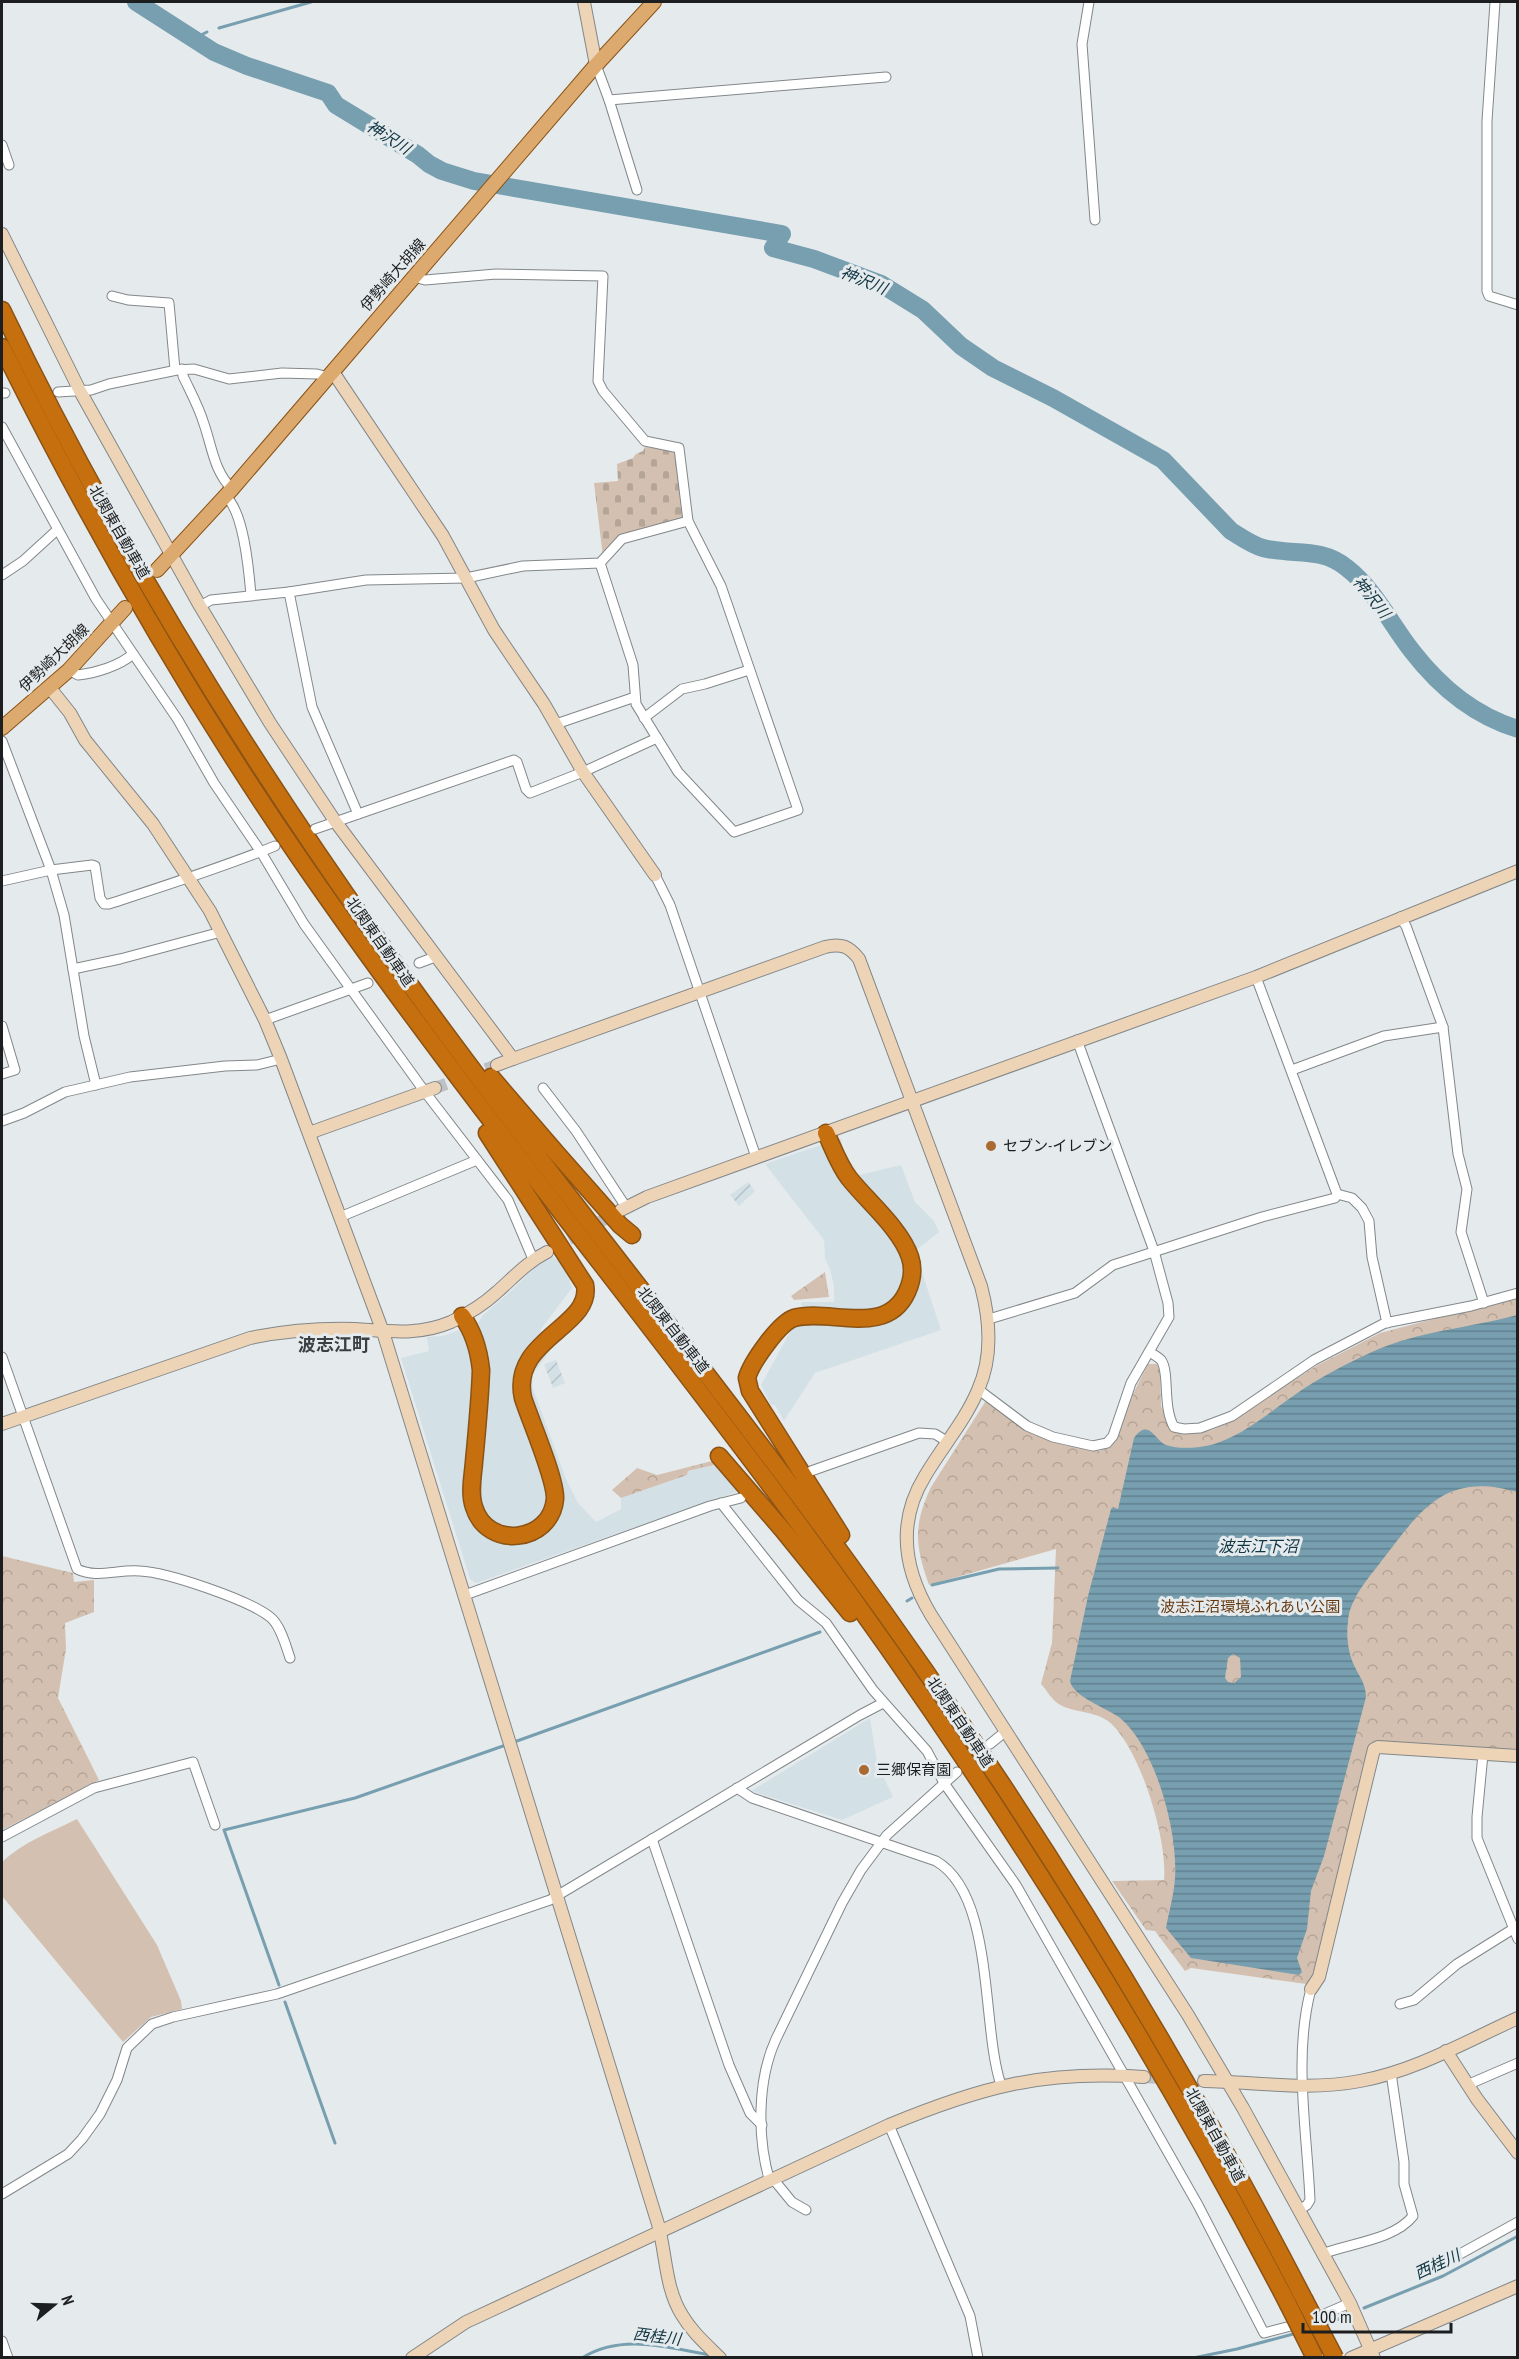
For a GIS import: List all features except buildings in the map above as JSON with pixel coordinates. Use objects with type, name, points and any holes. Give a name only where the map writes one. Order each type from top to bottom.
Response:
[{"type":"highway","name":"北関東自動車道","points":[[2,310],[104,506],[196,664],[266,776],[378,939],[489,1091],[749,1429],[908,1647],[1020,1812],[1097,1934],[1203,2113],[1335,2358]]},
{"type":"highway","name":"北関東自動車道","points":[[2,347],[89,515],[188,684],[302,862],[428,1038],[787,1508],[957,1748],[1139,2035],[1216,2170],[1315,2358]]},
{"type":"highway","points":[[378,939],[558,1155],[620,1225],[632,1235]]},
{"type":"highway","points":[[428,1038],[478,1121],[531,1198],[585,1285],[587,1293],[583,1304],[535,1351],[522,1371],[523,1398],[555,1493],[549,1518],[534,1531],[526,1534],[507,1537],[499,1534],[484,1525],[474,1508],[472,1486],[481,1370],[469,1326],[462,1316]]},
{"type":"highway","points":[[826,1133],[847,1175],[906,1249],[911,1262],[910,1287],[902,1302],[881,1316],[863,1319],[801,1317],[787,1322],[751,1367],[747,1378],[748,1384],[908,1647]]},
{"type":"highway","points":[[792,1311],[862,1312],[879,1310],[897,1297],[905,1277],[904,1261],[897,1247],[840,1177],[826,1133]]},
{"type":"highway","points":[[462,1316],[474,1372],[466,1500],[475,1525],[488,1537],[498,1541],[517,1543],[536,1538],[551,1526],[560,1510],[559,1482],[527,1387],[533,1364],[542,1353],[555,1345]]},
{"type":"highway","points":[[719,1456],[782,1529],[957,1748]]},
{"type":"main road","name":"伊勢崎大胡線","points":[[157,570],[228,493],[504,171],[654,2]]},
{"type":"main road","name":"伊勢崎大胡線","points":[[2,728],[69,670],[125,608]]},
{"type":"street","points":[[584,2],[596,65],[636,190]]},
{"type":"street","points":[[1089,2],[1082,44],[1095,220]]},
{"type":"street","points":[[1495,2],[1487,121],[1487,291],[1489,296],[1518,306]]},
{"type":"street","points":[[609,100],[886,77]]},
{"type":"street","points":[[2,145],[9,165]]},
{"type":"street","points":[[2,234],[80,391],[200,606],[270,723],[335,821],[513,1059]]},
{"type":"street","points":[[414,278],[425,280],[496,274],[603,276],[598,381],[603,391],[645,441],[679,448],[687,521],[721,585],[798,810],[734,832],[678,772],[636,704],[633,665],[600,563]]},
{"type":"street","points":[[112,296],[128,300],[169,303],[178,370],[183,376],[204,423],[216,466],[234,505],[248,558],[251,595]]},
{"type":"street","points":[[58,392],[80,391],[178,370],[194,369],[229,379],[282,373],[330,375],[421,501],[443,536],[494,630],[556,724],[583,772],[655,875],[670,904],[756,1157]]},
{"type":"street","points":[[2,427],[57,530],[112,624],[183,728],[235,816],[261,852],[299,916],[430,1090],[477,1160],[508,1200],[533,1259]]},
{"type":"street","points":[[200,606],[211,600],[290,592],[366,580],[466,578],[523,566],[600,563],[622,539],[687,521]]},
{"type":"street","points":[[2,575],[23,561],[57,530]]},
{"type":"street","points":[[290,592],[312,707],[358,814]]},
{"type":"street","points":[[69,670],[78,675],[92,672],[118,663],[133,654]]},
{"type":"street","points":[[644,718],[682,689],[749,670]]},
{"type":"street","points":[[50,688],[70,713],[85,740],[153,824],[189,877],[221,932],[265,1020],[281,1059],[383,1332],[660,2233],[672,2289],[680,2312],[696,2334],[720,2358]]},
{"type":"street","points":[[556,724],[635,697]]},
{"type":"street","points":[[315,829],[514,760],[517,762],[526,789],[530,793],[657,738]]},
{"type":"street","points":[[2,741],[51,870],[66,925],[84,1036],[96,1085]]},
{"type":"street","points":[[2,880],[51,870],[95,866],[100,898],[107,904],[179,883],[189,877],[275,846]]},
{"type":"street","points":[[543,1088],[576,1131],[624,1209],[647,1197],[1256,977],[1518,871]]},
{"type":"street","points":[[1400,917],[1406,926],[1443,1027],[1458,1154],[1467,1189],[1461,1232],[1484,1303]]},
{"type":"street","points":[[73,969],[221,932]]},
{"type":"street","points":[[498,1065],[825,947],[840,944],[848,947],[859,959],[910,1101],[981,1286],[989,1319],[989,1344],[979,1390],[925,1476],[913,1500],[907,1534],[909,1566],[921,1598],[1188,2015],[1350,2303],[1372,2354]]},
{"type":"street","points":[[419,963],[435,957]]},
{"type":"street","points":[[1256,977],[1337,1194]]},
{"type":"street","points":[[265,1020],[368,983]]},
{"type":"street","points":[[2,1026],[15,1070],[2,1074]]},
{"type":"street","points":[[1292,1070],[1384,1036],[1443,1027]]},
{"type":"street","points":[[979,1390],[1027,1426],[1073,1443],[1101,1445],[1107,1443],[1113,1436],[1131,1383],[1169,1317],[1168,1303],[1154,1251],[1077,1040]]},
{"type":"street","points":[[2,1121],[32,1110],[59,1094],[96,1085],[142,1076],[225,1066],[257,1065],[281,1059]]},
{"type":"street","points":[[309,1133],[430,1090]]},
{"type":"street","points":[[340,1218],[477,1160]]},
{"type":"street","points":[[989,1319],[1075,1293],[1113,1265],[1262,1217],[1335,1198],[1337,1194]]},
{"type":"street","points":[[1337,1194],[1352,1198],[1370,1221],[1372,1257],[1387,1323]]},
{"type":"street","points":[[2,1424],[250,1338],[324,1329],[383,1332],[423,1330],[462,1316],[491,1297],[533,1259],[547,1252]]},
{"type":"street","points":[[1149,1352],[1161,1360],[1165,1368],[1166,1404],[1174,1426],[1184,1430],[1200,1428],[1232,1416],[1314,1360],[1360,1334],[1387,1323],[1484,1303],[1518,1293]]},
{"type":"street","points":[[2,1357],[77,1569],[88,1575],[141,1570],[192,1582],[236,1600],[272,1617],[290,1658]]},
{"type":"street","points":[[811,1471],[919,1433],[935,1434],[948,1442]]},
{"type":"street","points":[[465,1595],[721,1503],[741,1498]]},
{"type":"street","points":[[721,1503],[798,1599],[826,1623],[883,1703],[927,1751],[944,1783],[1019,1892],[1197,2205],[1264,2333],[1306,2322],[1350,2303]]},
{"type":"street","points":[[2,2194],[75,2148],[100,2114],[111,2093],[127,2048],[152,2024],[173,2017],[277,1994],[557,1896],[860,1714],[883,1703]]},
{"type":"street","points":[[990,1744],[1006,1731]]},
{"type":"street","points":[[1299,2210],[1310,2200],[1304,2137],[1304,2021],[1311,1989],[1319,1977],[1374,1749],[1378,1747],[1518,1756]]},
{"type":"street","points":[[1483,1754],[1477,1838],[1518,1939]]},
{"type":"street","points":[[2,1837],[94,1788],[193,1762],[215,1825]]},
{"type":"street","points":[[806,2210],[792,2202],[772,2181],[762,2125],[766,2071],[772,2048],[848,1890],[881,1842],[957,1772]]},
{"type":"street","points":[[737,1788],[752,1798],[944,1865],[968,1901],[977,1927],[990,2033],[1001,2085]]},
{"type":"street","points":[[652,1839],[729,2065],[750,2113],[762,2125]]},
{"type":"street","points":[[1400,2004],[1414,2000],[1457,1964],[1513,1929]]},
{"type":"street","points":[[1204,2081],[1303,2085],[1348,2083],[1391,2073],[1518,2018]]},
{"type":"street","points":[[1446,2051],[1467,2085],[1518,2153]]},
{"type":"street","points":[[1467,2085],[1518,2063]]},
{"type":"street","points":[[1322,2254],[1360,2244],[1398,2228],[1413,2216],[1404,2184],[1404,2162],[1391,2073]]},
{"type":"street","points":[[411,2358],[466,2322],[889,2125],[948,2101],[1001,2085],[1059,2076],[1144,2077]]},
{"type":"street","points":[[889,2125],[970,2316],[978,2358]]},
{"type":"street","points":[[1431,2270],[1518,2222]]},
{"type":"street","points":[[1351,2358],[1372,2354],[1518,2286]]},
{"type":"street","points":[[2,2341],[8,2358]]},
{"type":"shaded area","points":[[841,1138],[844,1159],[855,1176],[901,1165],[915,1202],[934,1221],[939,1232],[915,1251],[941,1330],[815,1373],[784,1421],[775,1405],[771,1405],[761,1385],[796,1321],[802,1320],[801,1302],[834,1302],[834,1286],[825,1259],[824,1240],[765,1164]]},
{"type":"shaded area","points":[[748,1182],[755,1191],[739,1206],[730,1195]]},
{"type":"shaded area","points":[[553,1257],[564,1264],[572,1288],[541,1329],[540,1336],[548,1353],[533,1374],[532,1386],[566,1479],[578,1503],[596,1522],[621,1509],[621,1498],[687,1475],[688,1471],[714,1465],[721,1469],[739,1491],[476,1583],[470,1579],[401,1358],[429,1351],[427,1337],[443,1336],[478,1323],[483,1315],[540,1262]]},
{"type":"shaded area","points":[[556,1360],[565,1383],[553,1388],[544,1364]]},
{"type":"shaded area","points":[[870,1718],[877,1763],[893,1797],[842,1820],[751,1791]]},
{"type":"green space","points":[[645,447],[676,451],[683,519],[618,538],[603,557],[594,483],[618,481],[617,464],[633,458]]},
{"type":"green space","points":[[825,1272],[829,1297],[794,1300],[791,1296]]},
{"type":"green space","name":"波志江下沼","points":[[1517,1297],[1517,1752],[1371,1742],[1313,1978],[1306,1984],[1191,1968],[1185,1971],[1155,1931],[1146,1930],[1112,1881],[1164,1880],[1161,1842],[1150,1795],[1131,1751],[1120,1733],[1108,1721],[1102,1717],[1061,1706],[1041,1684],[1052,1643],[1056,1549],[929,1585],[921,1558],[918,1536],[921,1513],[931,1487],[987,1399],[1032,1434],[1064,1445],[1099,1451],[1108,1448],[1115,1440],[1133,1394],[1148,1364],[1157,1364],[1160,1369],[1161,1406],[1172,1430],[1200,1432],[1212,1430],[1228,1423],[1316,1366],[1380,1333]]},
{"type":"green space","points":[[712,1461],[714,1465],[688,1471],[687,1475],[621,1498],[612,1490],[637,1468],[657,1475]]},
{"type":"green space","points":[[2,1556],[73,1573],[74,1582],[94,1580],[94,1612],[65,1623],[66,1649],[58,1698],[99,1780],[2,1830]]},
{"type":"green space","points":[[77,1819],[157,1945],[181,2001],[182,2009],[151,2017],[123,2042],[2,1896],[2,1862],[28,1843]]},
{"type":"water","name":"波志江下沼","points":[[1517,1315],[1517,1492],[1492,1487],[1470,1487],[1436,1500],[1408,1527],[1355,1598],[1349,1614],[1347,1638],[1353,1663],[1363,1683],[1366,1697],[1324,1856],[1311,1891],[1307,1929],[1297,1958],[1302,1972],[1299,1975],[1191,1958],[1166,1928],[1173,1897],[1175,1859],[1168,1815],[1154,1770],[1133,1732],[1120,1718],[1077,1692],[1070,1681],[1088,1596],[1111,1509],[1113,1507],[1118,1509],[1134,1438],[1139,1432],[1148,1430],[1162,1443],[1172,1447],[1193,1448],[1214,1444],[1241,1432],[1314,1382],[1372,1352],[1425,1334]],"holes":[[[1233,1654],[1240,1658],[1241,1677],[1234,1683],[1228,1682],[1225,1678],[1228,1658]]]},
{"type":"waterway","name":"神沢川","points":[[136,2],[214,52],[247,66],[328,93],[336,105],[442,171],[474,181],[782,234],[773,248],[814,259],[881,284],[923,310],[961,346],[993,368],[1053,398],[1163,460],[1231,531],[1263,548],[1316,554],[1337,561],[1366,586],[1404,640],[1446,688],[1487,716],[1518,729]]},
{"type":"waterway","points":[[219,28],[311,2]]},
{"type":"waterway","points":[[195,38],[207,32]]},
{"type":"waterway","points":[[932,1585],[999,1569],[1058,1568]]},
{"type":"waterway","points":[[907,1601],[912,1598]]},
{"type":"waterway","points":[[517,1741],[820,1632]]},
{"type":"waterway","points":[[279,1985],[224,1830],[355,1798],[503,1746]]},
{"type":"waterway","points":[[285,2002],[335,2143]]},
{"type":"waterway","name":"西桂川","points":[[1364,2308],[1443,2276],[1518,2236]]},
{"type":"waterway","name":"西桂川","points":[[1323,2325],[1344,2317]]},
{"type":"waterway","name":"西桂川","points":[[1193,2358],[1297,2333]]},
{"type":"waterway","name":"西桂川","points":[[582,2358],[597,2350],[629,2344],[662,2346],[711,2355]]},
{"type":"tunnel","points":[[435,1088],[497,1065]]},
{"type":"tunnel","points":[[553,1248],[616,1213]]},
{"type":"tunnel","points":[[1144,2077],[1204,2081]]},
{"type":"place","name":"セブン-イレブン","points":[[991,1146]]},
{"type":"place","name":"三郷保育園","points":[[864,1770]]},
{"type":"district","name":"波志江町","points":[[334,1345]]},
{"type":"park label","name":"波志江沼環境ふれあい公園","points":[[1250,1607]]}]
